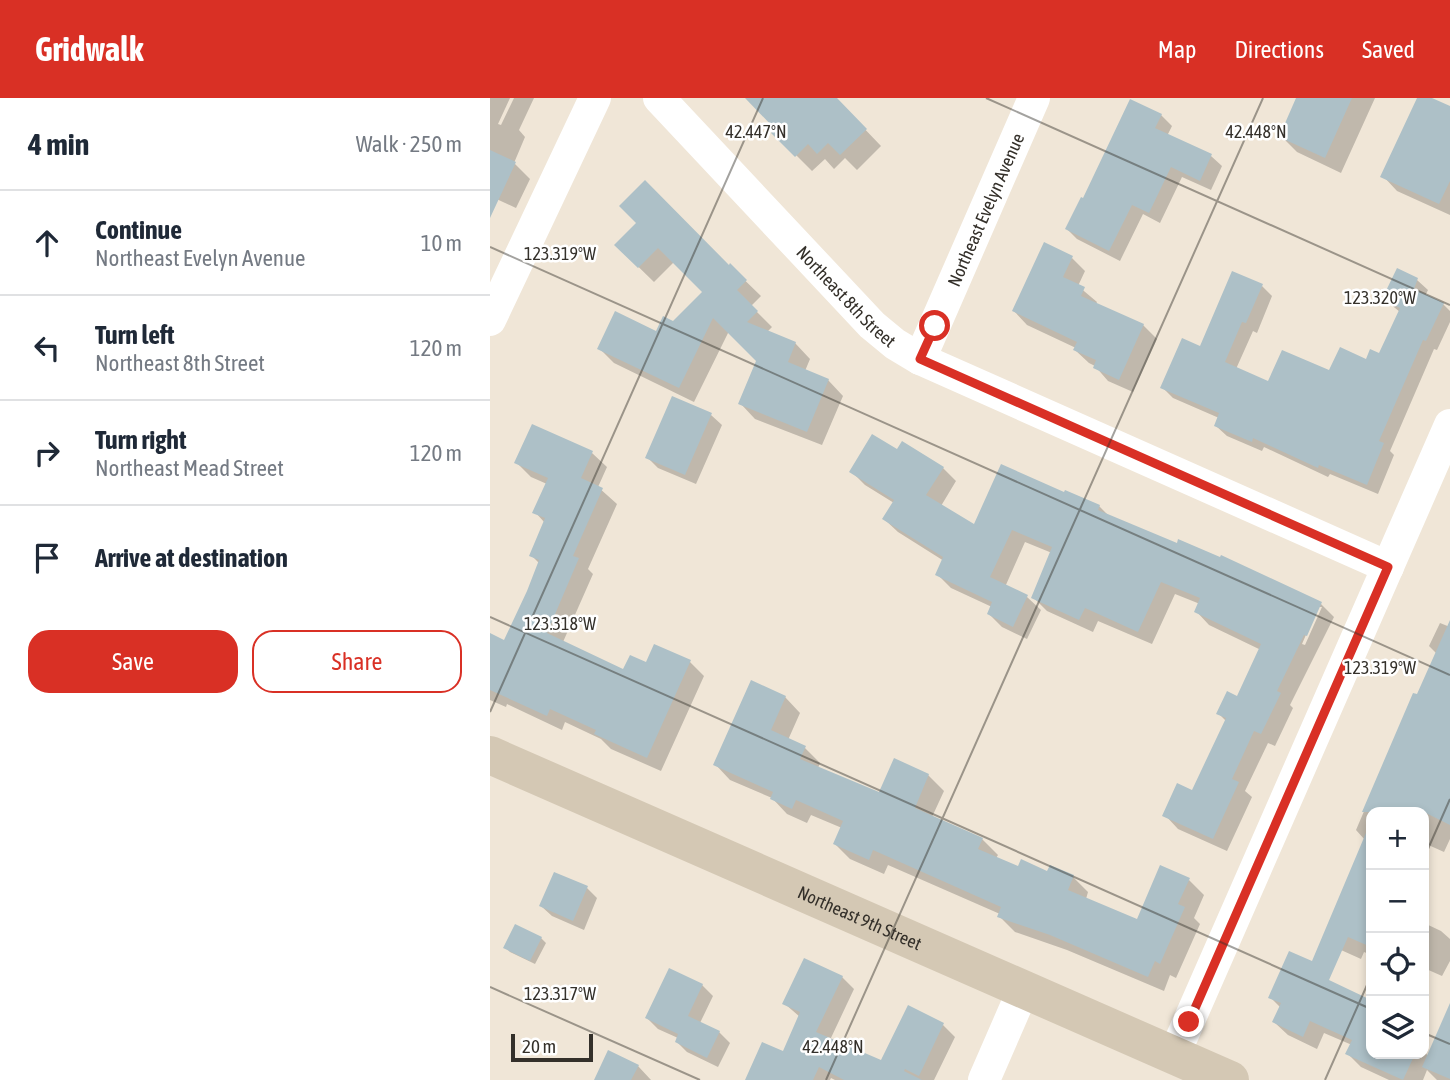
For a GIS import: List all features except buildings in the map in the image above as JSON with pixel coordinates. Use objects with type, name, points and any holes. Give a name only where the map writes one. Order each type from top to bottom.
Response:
[{"type":"street","points":[[490,320],[595,98]]},
{"type":"street","name":"Northeast 8th Street","points":[[659,98],[873,325],[895,344],[920,359],[1388,567]]},
{"type":"street","name":"Northeast Evelyn Avenue","points":[[920,359],[1034,98]]},
{"type":"street","points":[[1174,1055],[1450,425]]},
{"type":"street","name":"Northeast 9th Street","points":[[490,755],[1230,1080]]},
{"type":"street","points":[[984,1080],[1024,988]]},
{"type":"route","points":[[935,326],[920,359],[1388,567],[1189,1022]]}]
